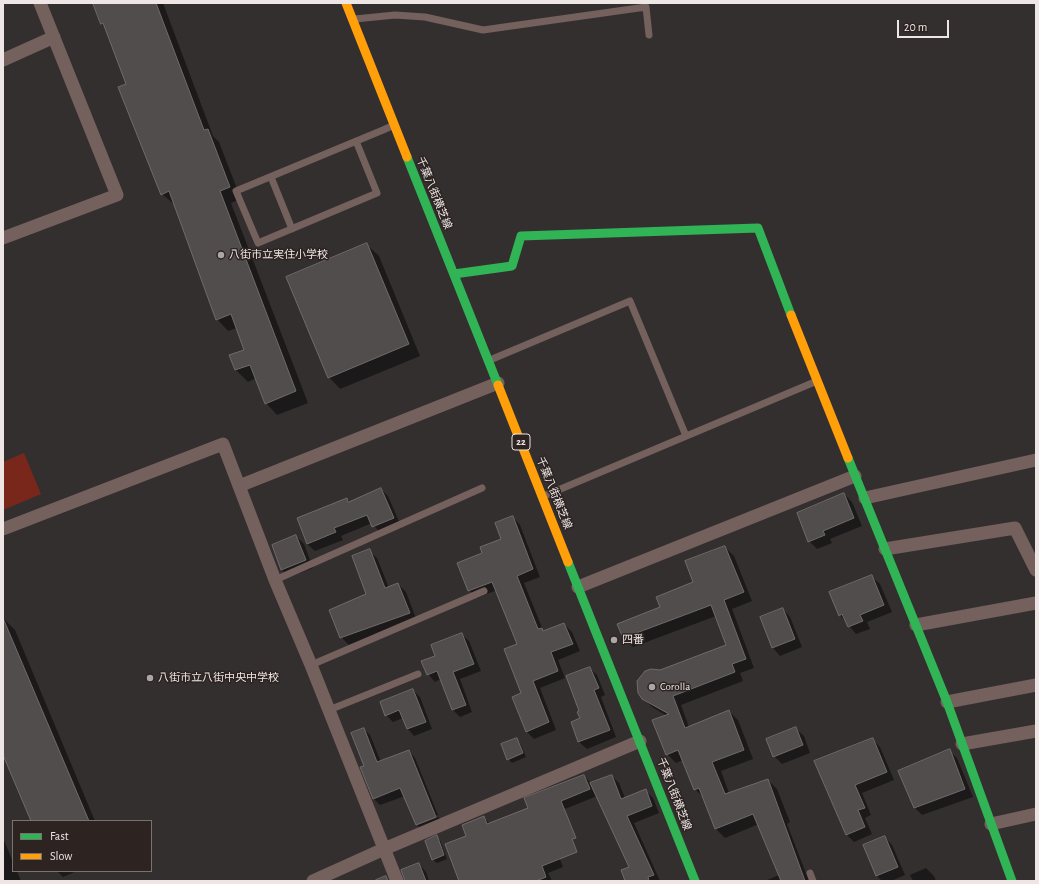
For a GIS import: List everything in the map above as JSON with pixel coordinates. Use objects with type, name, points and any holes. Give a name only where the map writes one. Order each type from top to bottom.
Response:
[{"type":"street","points":[[4,235],[117,195],[40,3]]},
{"type":"street","name":"千葉八街横芝線","points":[[346,3],[695,881]]},
{"type":"street","points":[[3,60],[54,37]]},
{"type":"street","points":[[454,274],[512,266],[521,236],[758,228],[817,381],[947,702],[1012,881]]},
{"type":"street","points":[[239,486],[498,383]]},
{"type":"street","points":[[3,528],[223,444],[275,580],[311,665],[397,881]]},
{"type":"street","points":[[865,498],[1036,460]]},
{"type":"street","points":[[578,586],[855,476]]},
{"type":"street","points":[[885,549],[1016,528],[1036,570]]},
{"type":"street","points":[[916,625],[1036,603]]},
{"type":"street","points":[[947,702],[1036,685]]},
{"type":"street","points":[[962,744],[1036,731]]},
{"type":"street","points":[[313,881],[384,848],[640,741]]},
{"type":"street","points":[[991,824],[1036,814]]},
{"type":"lane","points":[[353,19],[394,15],[425,17],[482,30],[646,7],[649,34]]},
{"type":"lane","points":[[356,141],[377,193],[258,243],[236,191],[394,125]]},
{"type":"lane","points":[[270,177],[292,229]]},
{"type":"lane","points":[[488,360],[630,301],[686,436]]},
{"type":"lane","points":[[542,496],[817,381]]},
{"type":"lane","points":[[275,580],[482,488]]},
{"type":"lane","points":[[311,665],[484,591]]},
{"type":"lane","points":[[329,710],[418,674]]},
{"type":"lane","points":[[810,873],[813,881]]},
{"type":"shaded area","points":[[24,453],[41,494],[3,510],[3,462]]},
{"type":"building","points":[[93,3],[156,3],[204,130],[208,129],[230,187],[220,191],[296,391],[265,404],[250,365],[235,370],[229,355],[244,350],[231,314],[216,320],[169,191],[161,195],[118,87],[126,84],[103,23],[101,24]]},
{"type":"building","points":[[367,243],[409,344],[328,378],[286,277]]},
{"type":"building","points":[[381,488],[394,518],[372,527],[367,515],[334,528],[336,532],[307,544],[297,518],[347,498],[348,502]]},
{"type":"building","points":[[844,493],[854,518],[823,531],[825,535],[808,542],[797,513]]},
{"type":"building","points":[[513,516],[533,569],[517,576],[538,629],[542,628],[543,631],[564,623],[573,644],[551,652],[558,671],[533,681],[549,722],[526,732],[512,697],[521,693],[504,649],[517,644],[492,582],[468,591],[457,563],[482,553],[480,547],[501,539],[495,523]]},
{"type":"building","points":[[296,535],[306,560],[281,570],[272,545]]},
{"type":"building","points":[[725,546],[744,592],[724,600],[746,659],[732,664],[735,672],[673,696],[685,728],[729,710],[744,750],[712,762],[725,794],[768,779],[805,881],[781,881],[753,814],[715,829],[699,788],[694,790],[678,750],[666,755],[652,720],[669,714],[642,699],[638,693],[637,681],[645,671],[651,669],[660,670],[726,645],[711,605],[623,638],[617,624],[660,607],[656,597],[693,582],[685,561]]},
{"type":"building","points":[[370,549],[385,588],[398,583],[410,613],[340,638],[329,610],[366,594],[352,556]]},
{"type":"building","points":[[872,575],[884,605],[860,615],[863,621],[848,627],[842,614],[839,616],[829,592]]},
{"type":"building","points":[[783,608],[795,639],[772,648],[760,617]]},
{"type":"building","points":[[3,618],[89,820],[31,820],[3,755]]},
{"type":"building","points":[[462,633],[474,664],[453,672],[466,705],[452,710],[437,671],[427,675],[421,661],[435,656],[431,645]]},
{"type":"building","points":[[590,667],[599,688],[594,690],[610,730],[578,742],[571,722],[580,718],[577,712],[579,711],[566,676]]},
{"type":"building","points":[[413,689],[426,722],[407,729],[399,710],[385,716],[380,702]]},
{"type":"building","points":[[796,727],[803,745],[773,757],[766,739]]},
{"type":"building","points":[[364,728],[377,762],[409,750],[436,817],[416,825],[400,788],[373,799],[360,767],[364,766],[351,733]]},
{"type":"building","points":[[517,738],[523,753],[507,760],[501,744]]},
{"type":"building","points":[[873,738],[887,772],[855,785],[865,808],[858,810],[865,827],[846,835],[814,761]]},
{"type":"building","points":[[950,749],[965,789],[914,808],[898,771]]},
{"type":"building","points":[[584,775],[590,789],[561,801],[576,838],[572,839],[577,852],[542,866],[546,877],[536,881],[459,881],[445,844],[466,836],[462,825],[484,816],[487,824],[528,808],[524,798]]},
{"type":"building","points":[[612,775],[621,799],[646,789],[652,806],[627,816],[654,875],[648,877],[649,881],[625,881],[621,870],[629,867],[590,783]]},
{"type":"building","points":[[437,835],[444,855],[432,860],[425,841]]},
{"type":"building","points":[[885,836],[898,867],[876,876],[863,845]]},
{"type":"building","points":[[419,863],[426,881],[405,881],[401,870]]},
{"type":"building","points":[[386,876],[388,881],[376,880]]},
{"type":"traffic: fast","points":[[407,157],[498,385]]},
{"type":"traffic: fast","points":[[454,274],[512,266],[521,236],[758,228],[791,315]]},
{"type":"traffic: fast","points":[[848,458],[947,702],[1012,881]]},
{"type":"traffic: fast","points":[[568,562],[695,881]]},
{"type":"traffic: slow","points":[[346,3],[407,157]]},
{"type":"traffic: slow","points":[[791,315],[848,458]]},
{"type":"traffic: slow","points":[[498,385],[568,562]]},
{"type":"place","name":"八街市立実住小学校","points":[[221,255]]},
{"type":"place","name":"四番","points":[[614,640]]},
{"type":"place","name":"八街市立八街中央中学校","points":[[150,678]]},
{"type":"place","name":"Corolla","points":[[652,687]]}]
